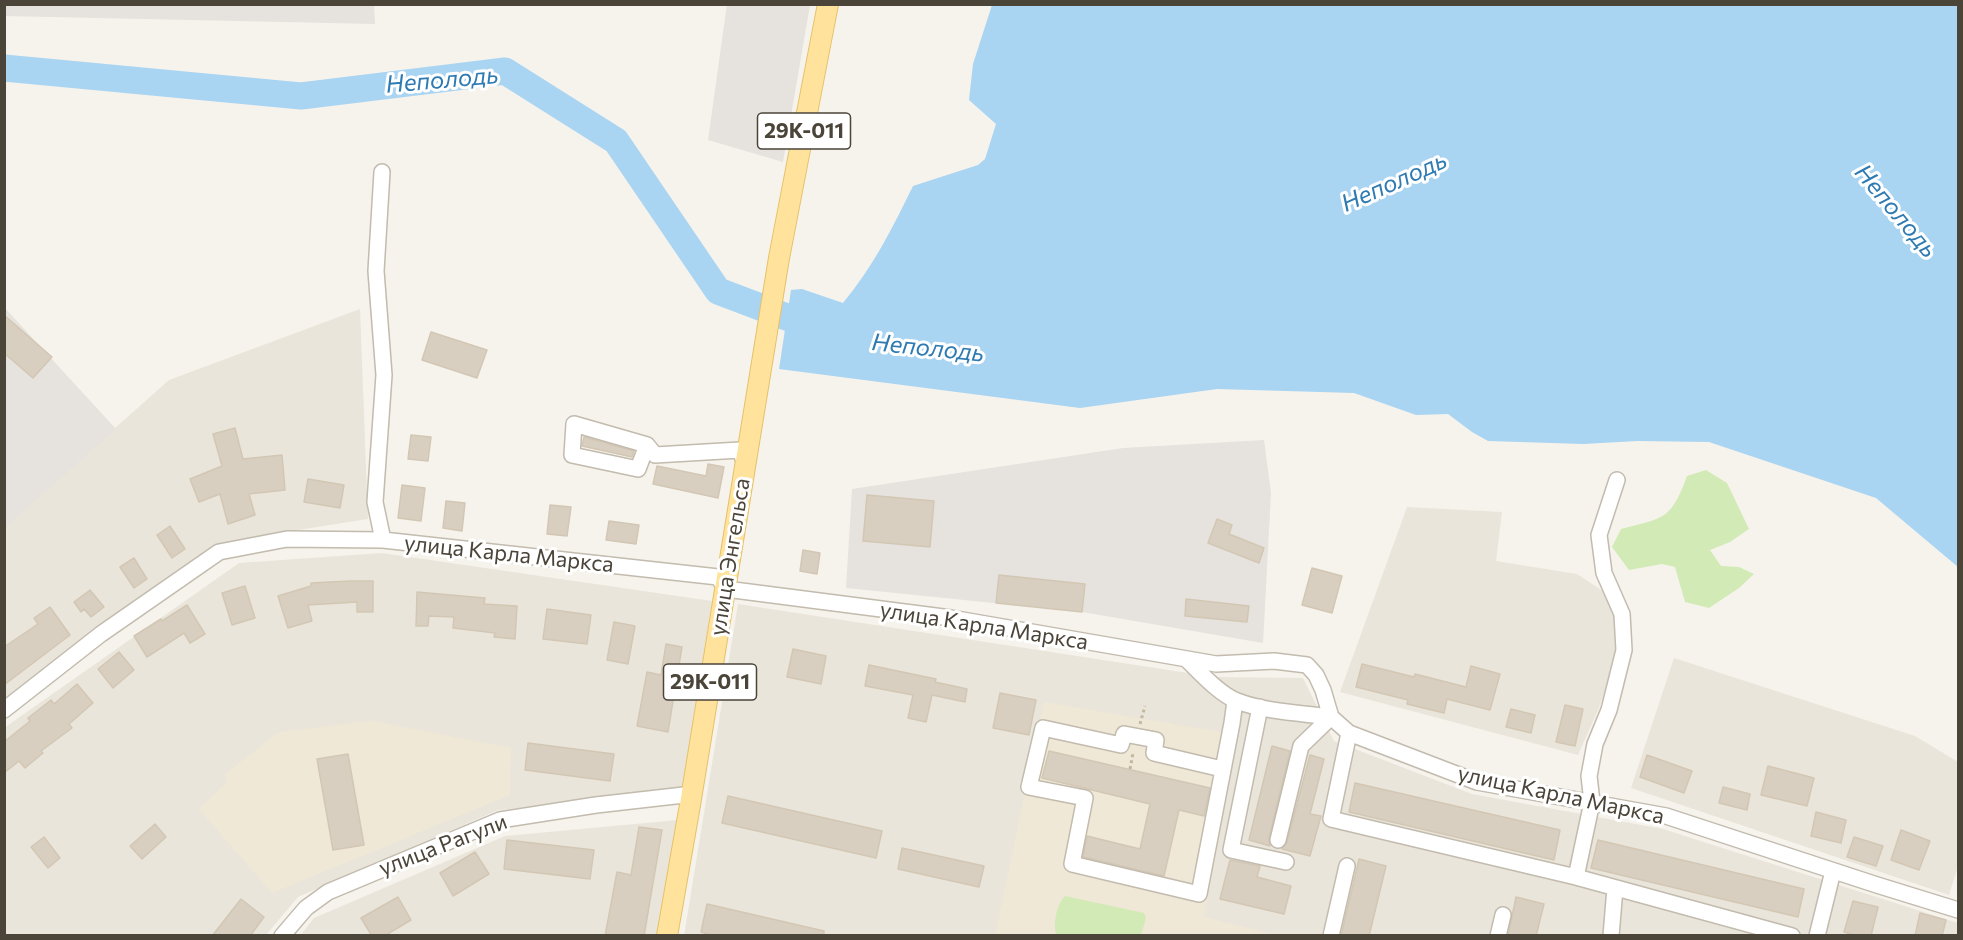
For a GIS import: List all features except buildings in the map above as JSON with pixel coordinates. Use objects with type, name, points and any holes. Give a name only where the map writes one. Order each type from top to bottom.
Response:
[{"type":"main road","name":"улица Энгельса","points":[[667,936],[779,258],[828,4]]},
{"type":"street","points":[[382,172],[376,272],[384,375],[375,502],[383,540]]},
{"type":"street","points":[[647,445],[638,469],[572,455],[574,424],[647,445],[655,456],[740,450],[745,464]]},
{"type":"street","points":[[1576,877],[1592,802],[1589,776],[1595,744],[1609,710],[1624,650],[1622,614],[1604,573],[1599,535],[1617,480]]},
{"type":"street","name":"улица Карла Маркса","points":[[4,710],[100,634],[219,552],[287,539],[383,540],[718,576],[726,589],[951,618],[1216,664],[1274,661],[1307,666],[1316,675],[1331,717],[1349,733],[1477,782],[1666,816],[1959,910]]},
{"type":"street","points":[[1186,659],[1210,682],[1235,701],[1260,707],[1331,717]]},
{"type":"street","points":[[1222,769],[1154,753],[1156,740],[1124,734],[1121,745],[1042,728],[1029,787],[1085,798],[1072,864],[1200,894],[1222,769],[1233,723],[1235,701]]},
{"type":"street","points":[[1260,707],[1231,850],[1286,862]]},
{"type":"street","points":[[1278,840],[1301,746],[1331,717]]},
{"type":"street","points":[[1349,733],[1331,819],[1576,877],[1792,936]]},
{"type":"street","name":"улица Рагули","points":[[282,936],[306,908],[328,892],[500,820],[596,805],[684,795],[690,805]]},
{"type":"street","points":[[1331,936],[1347,866]]},
{"type":"street","points":[[1817,936],[1833,871]]},
{"type":"street","points":[[1611,936],[1615,888]]},
{"type":"street","points":[[1498,936],[1503,915]]},
{"type":"shaded area","points":[[5,4],[374,5],[375,24],[5,16]]},
{"type":"shaded area","points":[[727,4],[810,5],[783,162],[708,140]]},
{"type":"shaded area","points":[[4,307],[116,429],[5,527],[4,527]]},
{"type":"shaded area","points":[[360,309],[368,519],[241,539],[216,548],[5,699],[4,527],[169,380]]},
{"type":"shaded area","points":[[1264,440],[1271,493],[1263,643],[1082,612],[846,588],[852,489],[1123,448]]},
{"type":"shaded area","points":[[1407,507],[1502,512],[1496,561],[1577,574],[1612,597],[1624,639],[1598,710],[1578,755],[1340,692]]},
{"type":"shaded area","points":[[382,553],[712,601],[682,793],[498,810],[298,897],[266,935],[5,935],[4,728],[239,563]]},
{"type":"shaded area","points":[[738,604],[1214,677],[1303,678],[1334,741],[1472,794],[1663,829],[1958,923],[1958,936],[684,936]]},
{"type":"shaded area","points":[[1674,658],[1915,736],[1958,762],[1958,866],[1949,895],[1631,788]]},
{"type":"shaded area","points":[[1044,702],[1238,735],[1204,917],[1275,935],[995,936]]},
{"type":"shaded area","points":[[372,721],[511,748],[510,795],[272,893],[199,809],[227,782],[225,774],[279,732]]},
{"type":"shaded area","points":[[678,820],[658,935],[300,936],[314,918],[505,836]]},
{"type":"green space","points":[[1706,470],[1727,483],[1749,529],[1730,542],[1710,550],[1721,566],[1739,567],[1754,574],[1739,588],[1709,608],[1685,602],[1675,567],[1662,564],[1629,570],[1612,547],[1621,529],[1664,515],[1676,501],[1687,476]]},
{"type":"green space","points":[[1065,896],[1144,913],[1146,918],[1141,935],[1057,935],[1056,915]]},
{"type":"water","points":[[992,5],[1958,5],[1958,567],[1876,498],[1709,442],[1638,441],[1583,444],[1488,441],[1448,414],[1416,415],[1354,393],[1217,389],[1080,408],[779,369],[791,290],[802,289],[843,303],[873,261],[913,186],[978,165],[985,159],[996,124],[969,100],[973,64]]},
{"type":"waterway","name":"Неполодь","points":[[4,68],[301,96],[505,71],[616,141],[718,291],[821,330]]}]
